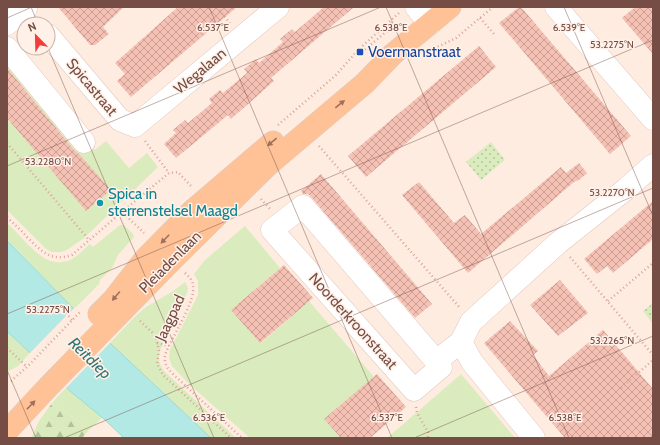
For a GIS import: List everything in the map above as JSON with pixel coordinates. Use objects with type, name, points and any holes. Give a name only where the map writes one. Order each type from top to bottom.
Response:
[{"type":"main road","name":"Pleiadenlaan","points":[[7,408],[40,369],[95,318],[222,210],[268,165],[365,83],[394,54],[450,7]]},
{"type":"main road","name":"Pleiadenlaan","points":[[7,430],[40,369]]},
{"type":"street","name":"Wegalaan","points":[[127,123],[278,7]]},
{"type":"street","points":[[416,7],[430,24]]},
{"type":"street","points":[[556,7],[653,119]]},
{"type":"street","points":[[7,24],[29,13]]},
{"type":"street","name":"Spicastraat","points":[[56,44],[127,123]]},
{"type":"street","points":[[7,48],[84,142]]},
{"type":"street","points":[[414,390],[440,367],[436,361],[461,342],[471,322],[558,243],[626,189],[653,165]]},
{"type":"street","name":"Noorderkroonstraat","points":[[414,390],[272,230],[302,206],[436,361]]},
{"type":"street","points":[[461,342],[472,362],[534,438]]},
{"type":"path","points":[[447,43],[456,38],[493,7]]},
{"type":"path","points":[[480,18],[495,35]]},
{"type":"path","points":[[359,48],[362,52],[393,26],[390,22]]},
{"type":"path","points":[[127,123],[169,173]]},
{"type":"path","points":[[7,143],[89,240]]},
{"type":"path","points":[[318,144],[471,322]]},
{"type":"path","points":[[7,217],[42,252],[51,256],[67,257],[72,255],[169,173],[178,172],[192,188]]},
{"type":"path","points":[[122,212],[147,235]]},
{"type":"path","points":[[558,243],[653,355]]},
{"type":"path","points":[[608,301],[653,263]]},
{"type":"path","name":"Jaagpad","points":[[185,272],[192,282],[194,293],[184,317],[166,352],[165,362],[168,369],[242,438]]},
{"type":"path","points":[[66,313],[72,320]]},
{"type":"path","points":[[72,320],[95,318]]},
{"type":"path","points":[[137,318],[155,335],[159,350],[157,364],[163,375],[231,438]]},
{"type":"path","points":[[7,382],[40,369],[72,320]]},
{"type":"path","points":[[157,342],[169,346]]},
{"type":"path","points":[[7,348],[40,369]]},
{"type":"path","points":[[621,388],[653,360]]},
{"type":"path","points":[[414,390],[417,413],[428,432],[428,438]]},
{"type":"green space","points":[[7,50],[95,150],[106,141],[129,168],[147,153],[158,167],[84,238],[67,250],[61,252],[52,252],[46,249],[7,210]]},
{"type":"green space","points":[[491,142],[505,160],[481,180],[466,162]]},
{"type":"green space","points":[[7,223],[37,253],[46,259],[55,262],[64,262],[73,259],[90,244],[93,247],[120,225],[124,225],[134,237],[118,255],[112,268],[100,280],[99,284],[74,309],[7,241]]},
{"type":"green space","points":[[245,226],[280,268],[232,310],[261,343],[309,301],[374,377],[341,438],[250,438],[190,385],[172,366],[169,358],[170,350],[198,295],[198,281],[194,274],[205,260]]},
{"type":"green space","points":[[185,282],[188,288],[187,293],[160,350],[160,363],[164,371],[236,438],[211,438],[110,343],[146,307]]},
{"type":"green space","points":[[653,303],[653,324],[643,311]]},
{"type":"green space","points":[[7,331],[30,353],[18,366],[7,372]]},
{"type":"green space","points":[[461,374],[515,438],[387,438]]},
{"type":"green space","points":[[67,387],[102,418],[90,429],[52,403]]},
{"type":"green space","points":[[52,403],[90,429],[82,438],[31,438],[39,421]]},
{"type":"water","name":"Reitdiep","points":[[7,241],[78,313],[211,438],[124,438],[104,419],[70,391],[7,331]]},
{"type":"pier","points":[[62,305],[67,307],[67,312],[69,314],[75,307],[111,342],[65,389],[29,354],[66,316],[65,314],[61,314],[59,312],[58,309]]},
{"type":"building","points":[[58,7],[124,7],[103,27],[109,34],[95,45],[90,45]]},
{"type":"building","points":[[178,7],[237,7],[131,97],[117,81],[125,74],[115,63]]},
{"type":"building","points":[[324,7],[354,7],[271,78],[274,81],[231,119],[228,115],[176,158],[164,144],[176,133],[173,130],[185,120],[188,123],[212,103],[209,99],[220,90],[223,93],[247,73],[244,69],[256,59],[259,63],[283,42],[280,39],[292,29],[295,32]]},
{"type":"building","points":[[521,7],[631,136],[610,154],[499,23]]},
{"type":"building","points":[[635,7],[653,7],[653,54],[622,18]]},
{"type":"building","points":[[479,46],[496,67],[366,177],[348,156]]},
{"type":"building","points":[[7,68],[74,150],[111,190],[86,211],[7,118]]},
{"type":"building","points":[[579,163],[587,173],[579,180],[574,182],[468,273],[402,195],[419,182],[454,223],[465,215],[481,234],[561,167],[566,173]]},
{"type":"building","points":[[321,174],[432,304],[415,318],[312,198],[308,194],[303,194],[301,191]]},
{"type":"building","points":[[653,201],[653,239],[613,273],[607,266],[597,274],[584,259]]},
{"type":"building","points":[[284,265],[313,298],[260,343],[231,310]]},
{"type":"building","points":[[560,280],[588,313],[558,336],[530,305]]},
{"type":"building","points":[[510,321],[538,351],[533,355],[549,376],[603,330],[653,389],[653,438],[565,438],[484,343]]},
{"type":"building","points":[[377,374],[406,407],[370,438],[341,438],[324,419]]},
{"type":"place","name":"Voermanstraat","points":[[360,52]]},
{"type":"place","name":"Spica in sterrenstelsel Maagd","points":[[100,203]]}]
